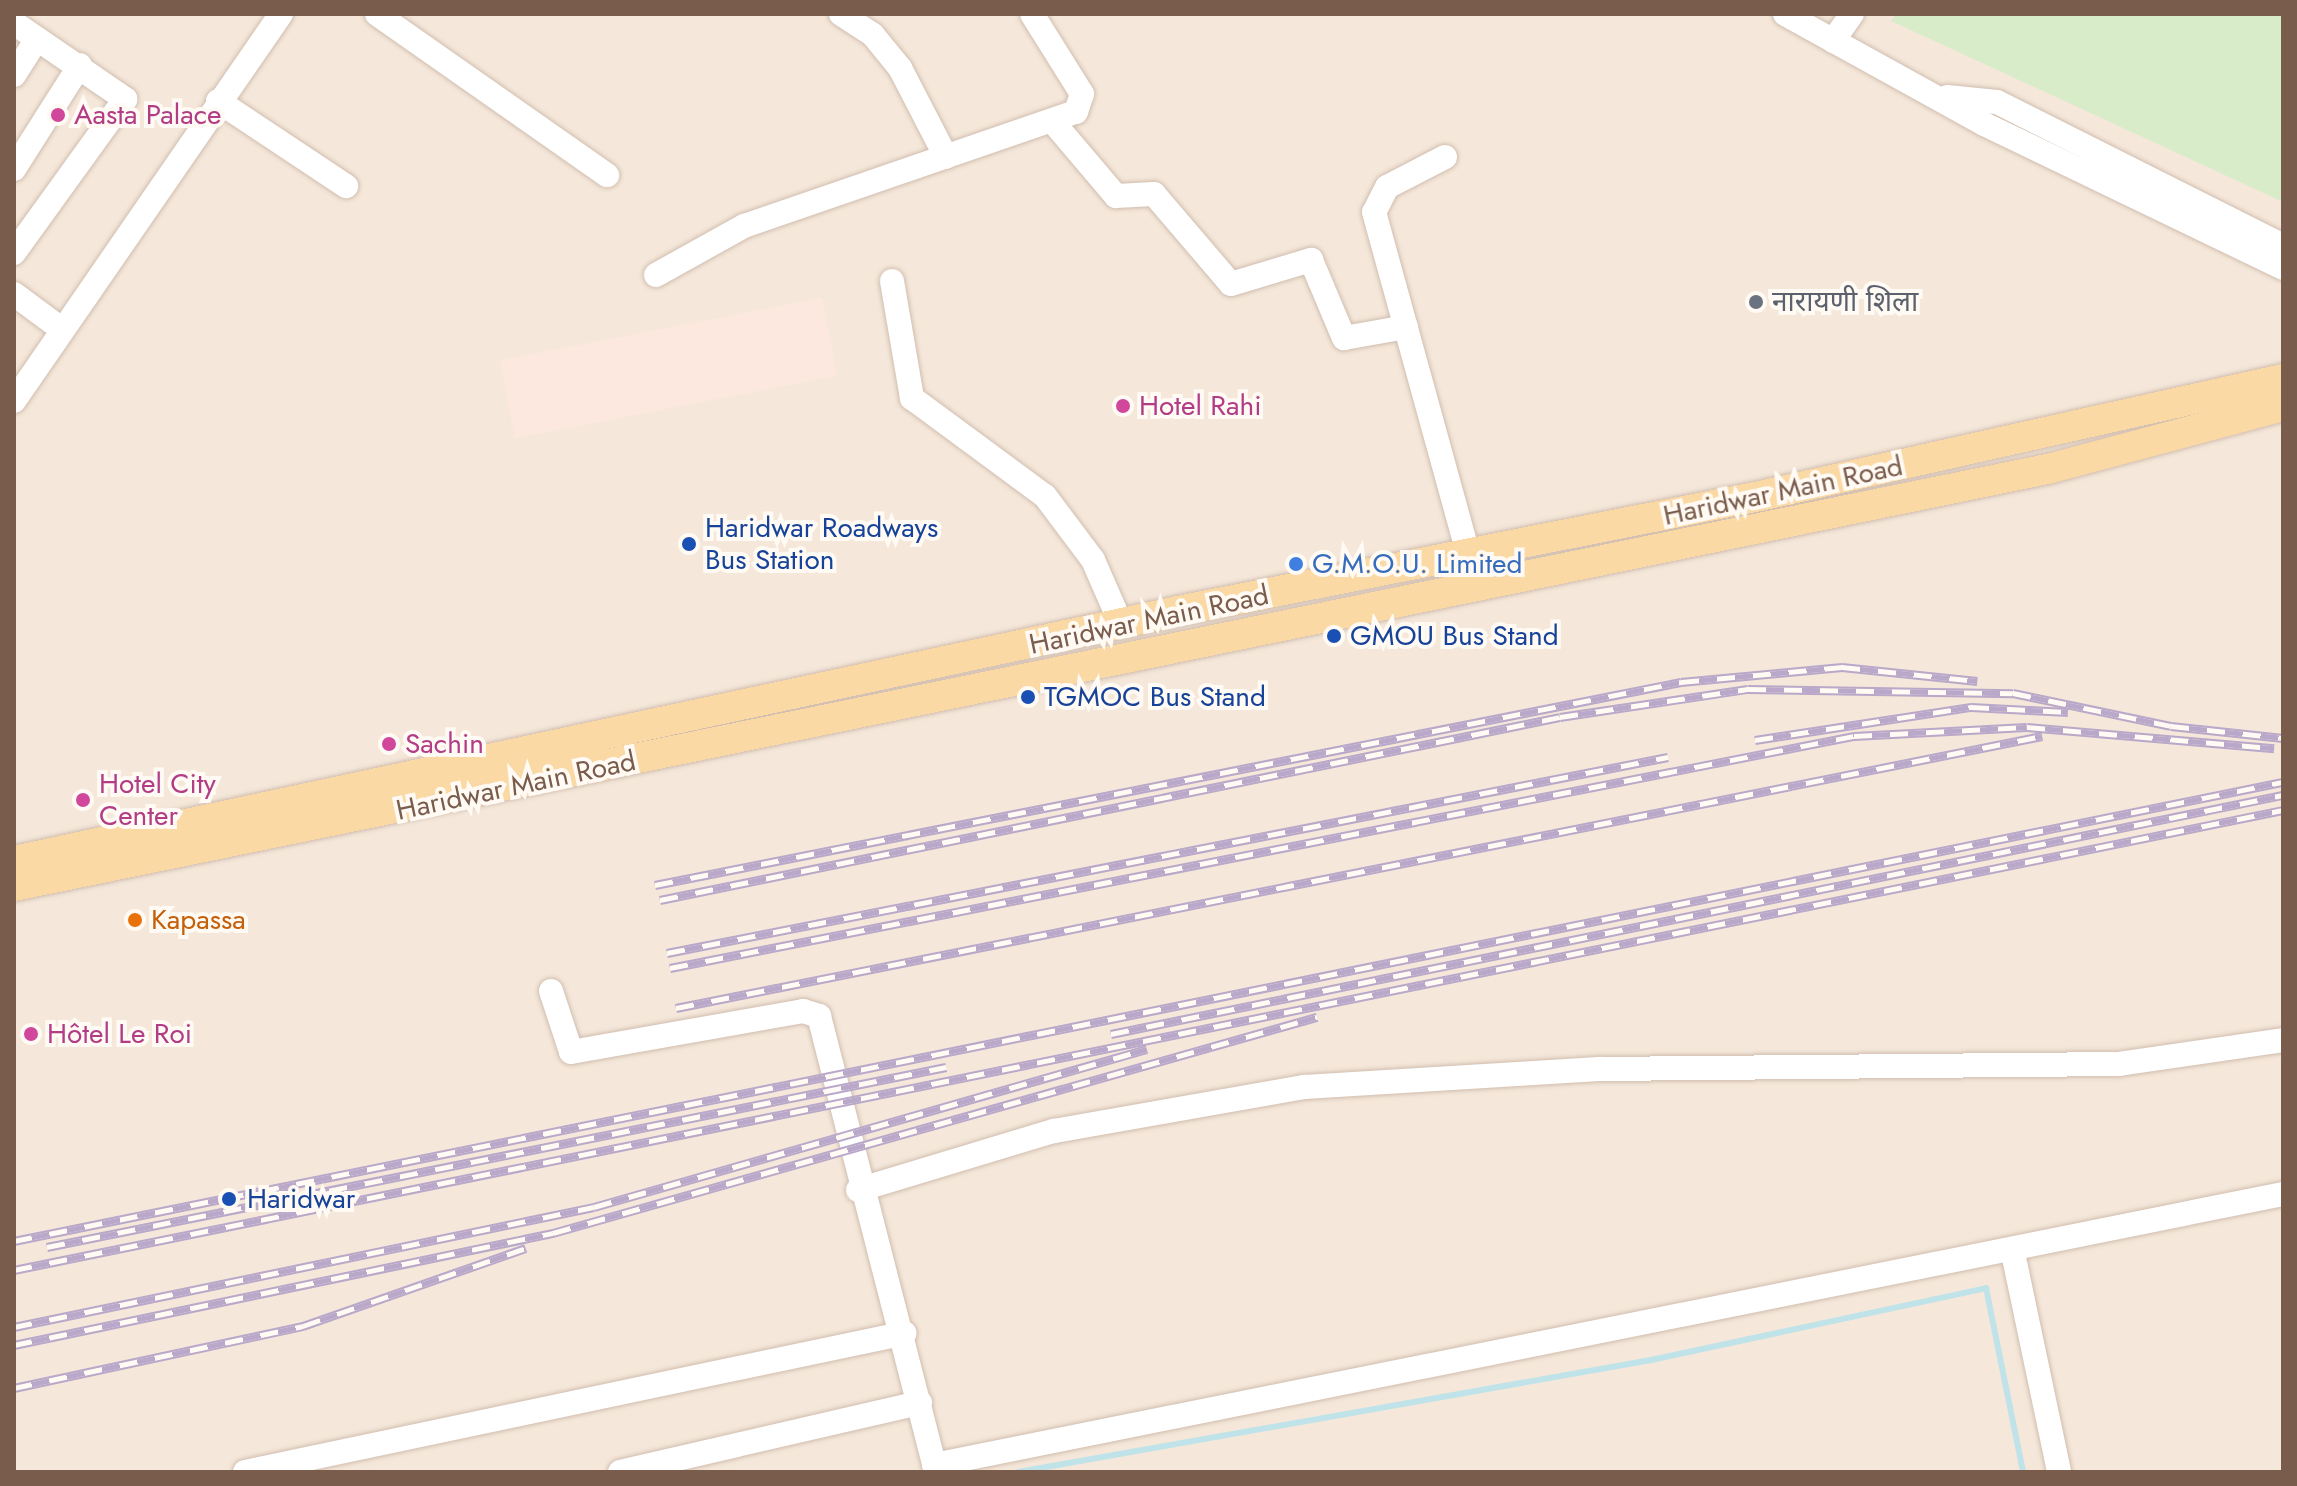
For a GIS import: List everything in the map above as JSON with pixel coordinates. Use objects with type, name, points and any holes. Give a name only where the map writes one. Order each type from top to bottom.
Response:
[{"type":"main road","name":"Haridwar Main Road","points":[[14,886],[601,754],[1121,624],[1569,535],[2283,379]]},
{"type":"main road","name":"Haridwar Main Road","points":[[14,861],[601,754],[1576,567],[2048,469],[2283,406]]},
{"type":"main road","points":[[1569,535],[1576,567]]},
{"type":"street","points":[[14,401],[60,328],[281,14]]},
{"type":"street","points":[[377,14],[607,175]]},
{"type":"street","points":[[841,14],[870,24],[917,95],[946,157]]},
{"type":"street","points":[[656,275],[744,226],[1054,123],[1076,112],[1082,94],[1032,14]]},
{"type":"street","points":[[1785,14],[1945,97],[1984,124],[2283,268]]},
{"type":"street","points":[[1833,41],[1852,14]]},
{"type":"street","points":[[14,23],[80,65],[125,99],[14,253]]},
{"type":"street","points":[[14,75],[37,39]]},
{"type":"street","points":[[14,169],[80,65]]},
{"type":"street","points":[[1945,97],[1997,102],[2283,246]]},
{"type":"street","points":[[218,101],[346,186]]},
{"type":"street","points":[[1054,123],[1116,196],[1154,194],[1231,284],[1311,260],[1344,338],[1406,327]]},
{"type":"street","points":[[1445,157],[1387,187],[1374,212],[1469,556]]},
{"type":"street","points":[[892,281],[912,398],[1045,496],[1093,560],[1121,624]]},
{"type":"street","points":[[14,294],[60,328]]},
{"type":"street","points":[[551,991],[571,1052],[803,1011],[819,1016],[858,1190],[905,1333],[935,1469],[2013,1253],[2283,1194]]},
{"type":"street","points":[[858,1190],[1054,1131],[1304,1087],[1573,1069],[2119,1064],[2283,1040]]},
{"type":"street","points":[[2013,1253],[2059,1472]]},
{"type":"street","points":[[245,1472],[905,1333]]},
{"type":"street","points":[[620,1472],[920,1403]]},
{"type":"shaded area","points":[[14,14],[2283,14],[2283,1472],[14,1472]]},
{"type":"shaded area","points":[[822,298],[837,376],[515,438],[500,361]]},
{"type":"green space","points":[[1896,14],[2283,14],[2283,202],[1891,21]]},
{"type":"waterway","points":[[1018,1472],[1651,1360],[1986,1288],[2023,1472]]},
{"type":"railway","points":[[655,885],[1681,682],[1842,667],[1977,681]]},
{"type":"railway","points":[[660,900],[1560,717],[1748,689],[2013,693],[2171,726],[2283,738]]},
{"type":"railway","points":[[1755,740],[1971,707],[2068,712]]},
{"type":"railway","points":[[670,968],[1854,736],[2027,727],[2274,748]]},
{"type":"railway","points":[[676,1008],[2042,736]]},
{"type":"railway","points":[[667,953],[1668,757]]},
{"type":"railway","points":[[14,1241],[2283,782]]},
{"type":"railway","points":[[1111,1034],[2283,795]]},
{"type":"railway","points":[[14,1270],[2283,810]]},
{"type":"railway","points":[[14,1345],[553,1233],[1317,1017]]},
{"type":"railway","points":[[14,1327],[594,1207],[1147,1049]]},
{"type":"railway","points":[[47,1247],[946,1067]]},
{"type":"railway","points":[[14,1388],[303,1326],[526,1248]]},
{"type":"place","name":"Aasta Palace","points":[[58,115]]},
{"type":"place","name":"नारायणी शिला","points":[[1756,302]]},
{"type":"place","name":"Hotel Rahi","points":[[1123,406]]},
{"type":"place","name":"Haridwar Roadways Bus Station","points":[[689,544]]},
{"type":"place","name":"G.M.O.U. Limited","points":[[1296,564]]},
{"type":"place","name":"GMOU Bus Stand","points":[[1334,636]]},
{"type":"place","name":"TGMOC Bus Stand","points":[[1028,697]]},
{"type":"place","name":"Sachin","points":[[389,744]]},
{"type":"place","name":"Hotel City Center","points":[[83,800]]},
{"type":"place","name":"Kapassa","points":[[135,920]]},
{"type":"place","name":"Hôtel Le Roi","points":[[31,1034]]},
{"type":"place","name":"Haridwar","points":[[229,1199]]}]
